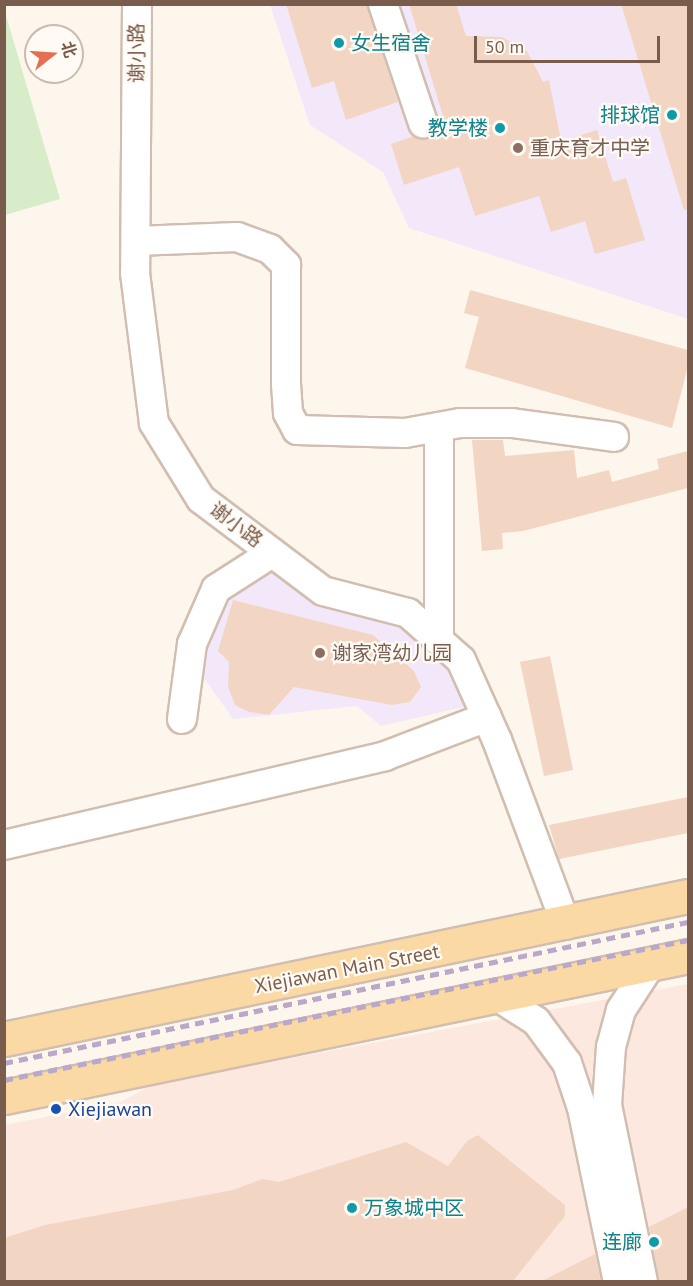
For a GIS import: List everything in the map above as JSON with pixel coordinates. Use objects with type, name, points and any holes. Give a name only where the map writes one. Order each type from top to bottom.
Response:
[{"type":"main road","name":"Xiejiawan Main Street","points":[[4,1039],[566,925],[688,896]]},
{"type":"main road","points":[[4,1097],[688,956]]},
{"type":"street","name":"谢小路","points":[[137,4],[135,273],[154,423],[201,498],[272,553],[323,591],[408,613],[461,660],[487,717],[566,925]]},
{"type":"street","points":[[383,4],[423,123]]},
{"type":"street","points":[[136,241],[237,237],[270,249],[286,266],[286,384],[288,413],[297,430],[405,433],[439,427],[512,423],[614,437]]},
{"type":"street","points":[[439,427],[439,641]]},
{"type":"street","points":[[182,719],[192,644],[216,589],[272,553]]},
{"type":"street","points":[[4,844],[385,756],[487,717]]},
{"type":"street","points":[[643,1281],[607,1105],[611,1047],[621,1010],[651,964]]},
{"type":"street","points":[[498,997],[536,1021],[567,1063],[582,1108],[618,1281]]},
{"type":"shaded area","name":"重庆育才中学","points":[[270,5],[688,5],[688,319],[409,228],[383,172],[310,125]]},
{"type":"shaded area","name":"谢家湾幼儿园","points":[[268,564],[405,622],[455,664],[472,705],[381,726],[357,706],[233,719],[197,668],[220,595]]},
{"type":"shaded area","points":[[688,984],[688,1281],[5,1282],[5,1125],[121,1102],[153,1084]]},
{"type":"green space","points":[[5,12],[24,77],[24,84],[26,84],[60,199],[5,215]]},
{"type":"building","name":"女生宿舍","points":[[286,4],[367,4],[398,102],[346,120],[334,81],[312,88]]},
{"type":"building","name":"教学楼","points":[[409,4],[456,4],[466,36],[502,37],[527,51],[543,82],[549,80],[561,141],[597,130],[613,182],[626,178],[645,240],[595,254],[585,221],[551,232],[539,196],[475,216],[459,167],[404,185],[391,144],[414,136],[428,139],[446,126]]},
{"type":"building","name":"排球馆","points":[[621,4],[688,4],[688,209],[684,210]]},
{"type":"building","points":[[470,290],[688,350],[688,366],[672,428],[465,368],[479,317],[464,313]]},
{"type":"building","points":[[472,440],[503,440],[505,456],[574,450],[577,478],[609,470],[612,482],[659,469],[657,459],[688,451],[688,488],[523,531],[502,533],[503,549],[482,551]]},
{"type":"building","points":[[233,600],[373,635],[414,671],[421,687],[410,702],[392,705],[294,687],[269,715],[249,712],[235,705],[228,687],[229,662],[218,651]]},
{"type":"building","points":[[550,656],[573,770],[544,776],[520,662]]},
{"type":"building","points":[[688,797],[688,833],[559,859],[549,825]]},
{"type":"building","name":"万象城中区","points":[[478,1135],[565,1205],[565,1216],[513,1281],[4,1281],[4,1238],[45,1225],[233,1190],[262,1179],[279,1182],[406,1142],[448,1166],[467,1141]]},
{"type":"building","points":[[688,1207],[688,1281],[659,1281],[649,1227]]},
{"type":"building","points":[[595,1254],[601,1281],[542,1281]]},
{"type":"railway","points":[[4,1063],[688,922]]},
{"type":"railway","points":[[4,1080],[688,940]]},
{"type":"place","name":"女生宿舍","points":[[339,43]]},
{"type":"place","name":"排球馆","points":[[672,115]]},
{"type":"place","name":"教学楼","points":[[500,128]]},
{"type":"place","name":"重庆育才中学","points":[[518,148]]},
{"type":"place","name":"谢家湾幼儿园","points":[[320,653]]},
{"type":"place","name":"Xiejiawan","points":[[56,1109]]},
{"type":"place","name":"万象城中区","points":[[352,1208]]},
{"type":"place","name":"连廊","points":[[654,1242]]}]
